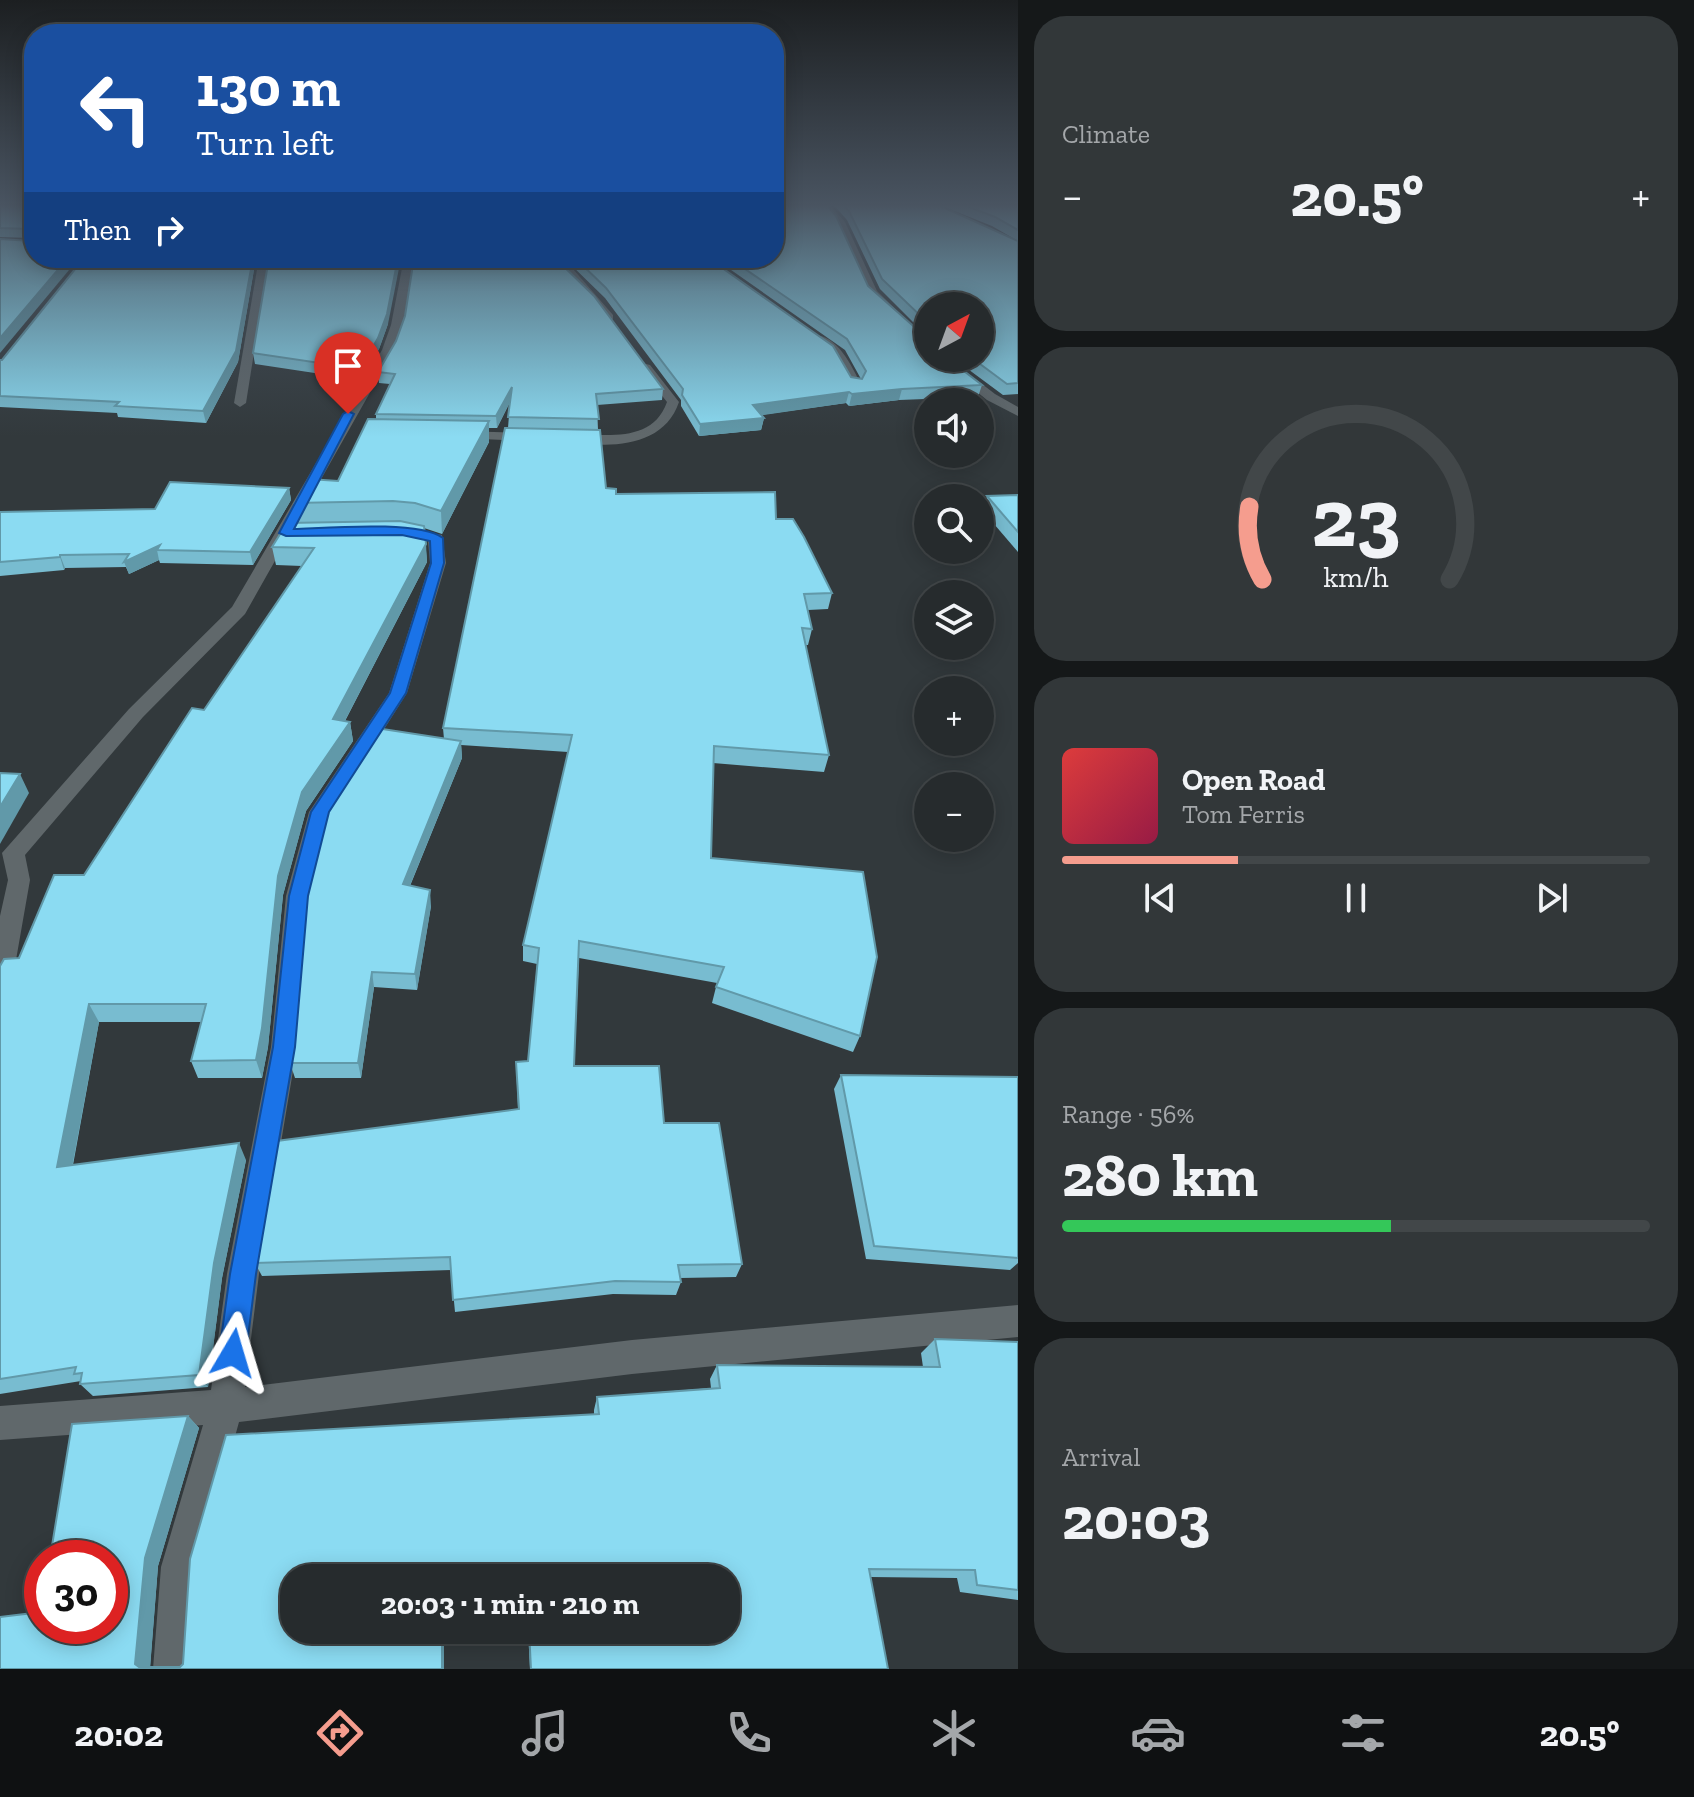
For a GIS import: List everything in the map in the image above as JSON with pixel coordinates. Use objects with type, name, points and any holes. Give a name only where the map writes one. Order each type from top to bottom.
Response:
[{"type":"street","points":[[240,403],[260,282]]},
{"type":"street","points":[[0,977],[19,880],[13,853],[136,713],[239,610],[293,533],[321,463],[348,432],[388,350],[397,325],[405,282]]},
{"type":"street","points":[[581,282],[617,329]]},
{"type":"street","points":[[868,282],[872,292],[914,333]]},
{"type":"street","points":[[800,327],[838,353],[855,384]]},
{"type":"street","points":[[556,438],[632,438],[659,429],[671,415],[673,402],[634,352]]},
{"type":"street","points":[[959,372],[991,397],[1018,412]]},
{"type":"street","points":[[449,435],[541,438]]},
{"type":"street","points":[[173,1669],[180,1567],[226,1406],[243,1274],[284,1047],[298,896],[320,812],[398,693],[438,563],[436,538],[387,531]]},
{"type":"street","points":[[0,1423],[226,1406],[632,1357],[1018,1321]]},
{"type":"building","points":[[0,282],[48,282],[0,338]]},
{"type":"building","points":[[65,282],[249,282],[236,351],[203,411],[115,406],[119,402],[0,396],[2,360]]},
{"type":"building","points":[[265,282],[393,282],[378,338],[360,369],[253,353]]},
{"type":"building","points":[[410,282],[580,282],[594,296],[663,389],[596,394],[599,419],[508,417],[512,387],[496,416],[376,414],[395,374],[378,372],[396,341],[405,316]]},
{"type":"building","points":[[600,282],[742,282],[833,346],[851,377],[862,379],[866,371],[847,339],[764,282],[866,282],[914,327],[914,372],[965,372],[982,385],[849,392],[753,405],[764,418],[700,424],[682,395],[683,389]]},
{"type":"building","points":[[885,282],[1018,282],[1018,383],[1007,384],[991,372],[994,372],[994,292],[914,292],[914,310]]},
{"type":"building","points":[[368,419],[489,421],[441,511],[415,503],[393,501],[295,503],[309,479],[338,481]]},
{"type":"building","points":[[505,428],[600,430],[606,488],[616,489],[616,494],[775,492],[776,519],[793,519],[832,593],[804,594],[812,629],[802,628],[829,755],[714,746],[711,858],[863,872],[877,957],[860,1036],[716,987],[724,967],[579,941],[574,1066],[659,1066],[664,1123],[719,1123],[742,1264],[678,1265],[681,1282],[615,1281],[453,1300],[450,1257],[255,1263],[277,1141],[519,1109],[516,1062],[528,1061],[539,948],[523,945],[572,735],[443,728]]},
{"type":"building","points":[[170,482],[289,488],[250,552],[157,550],[160,545],[124,562],[129,554],[60,555],[0,562],[0,512],[155,509]]},
{"type":"building","points":[[1018,495],[1018,532],[994,504],[994,496]]},
{"type":"building","points":[[400,521],[424,526],[426,544],[333,719],[350,722],[302,792],[278,876],[256,1060],[191,1061],[206,1004],[89,1004],[57,1167],[239,1143],[214,1263],[199,1375],[80,1384],[82,1373],[74,1374],[76,1367],[0,1379],[0,966],[4,959],[19,958],[54,875],[84,875],[192,708],[204,710],[314,548],[272,547],[287,523]]},
{"type":"building","points":[[376,728],[461,741],[403,884],[430,890],[415,974],[372,972],[358,1063],[290,1063],[309,880],[331,798]]},
{"type":"building","points":[[0,773],[20,774],[0,807]]},
{"type":"building","points":[[841,1075],[1018,1077],[1018,1258],[874,1246]]},
{"type":"building","points":[[935,1339],[1018,1342],[1018,1590],[977,1585],[975,1570],[869,1569],[888,1669],[531,1669],[530,1644],[740,1644],[740,1564],[280,1564],[280,1644],[442,1644],[442,1669],[0,1669],[0,1617],[24,1614],[24,1644],[128,1644],[128,1540],[53,1540],[72,1424],[188,1416],[145,1558],[135,1664],[139,1667],[180,1667],[183,1664],[190,1559],[226,1435],[599,1414],[597,1397],[720,1388],[717,1365],[940,1367]]},
{"type":"route","points":[[233,1353],[243,1274],[284,1047],[298,896],[320,812],[398,693],[438,563],[436,538],[402,531],[286,533],[348,414]]}]
